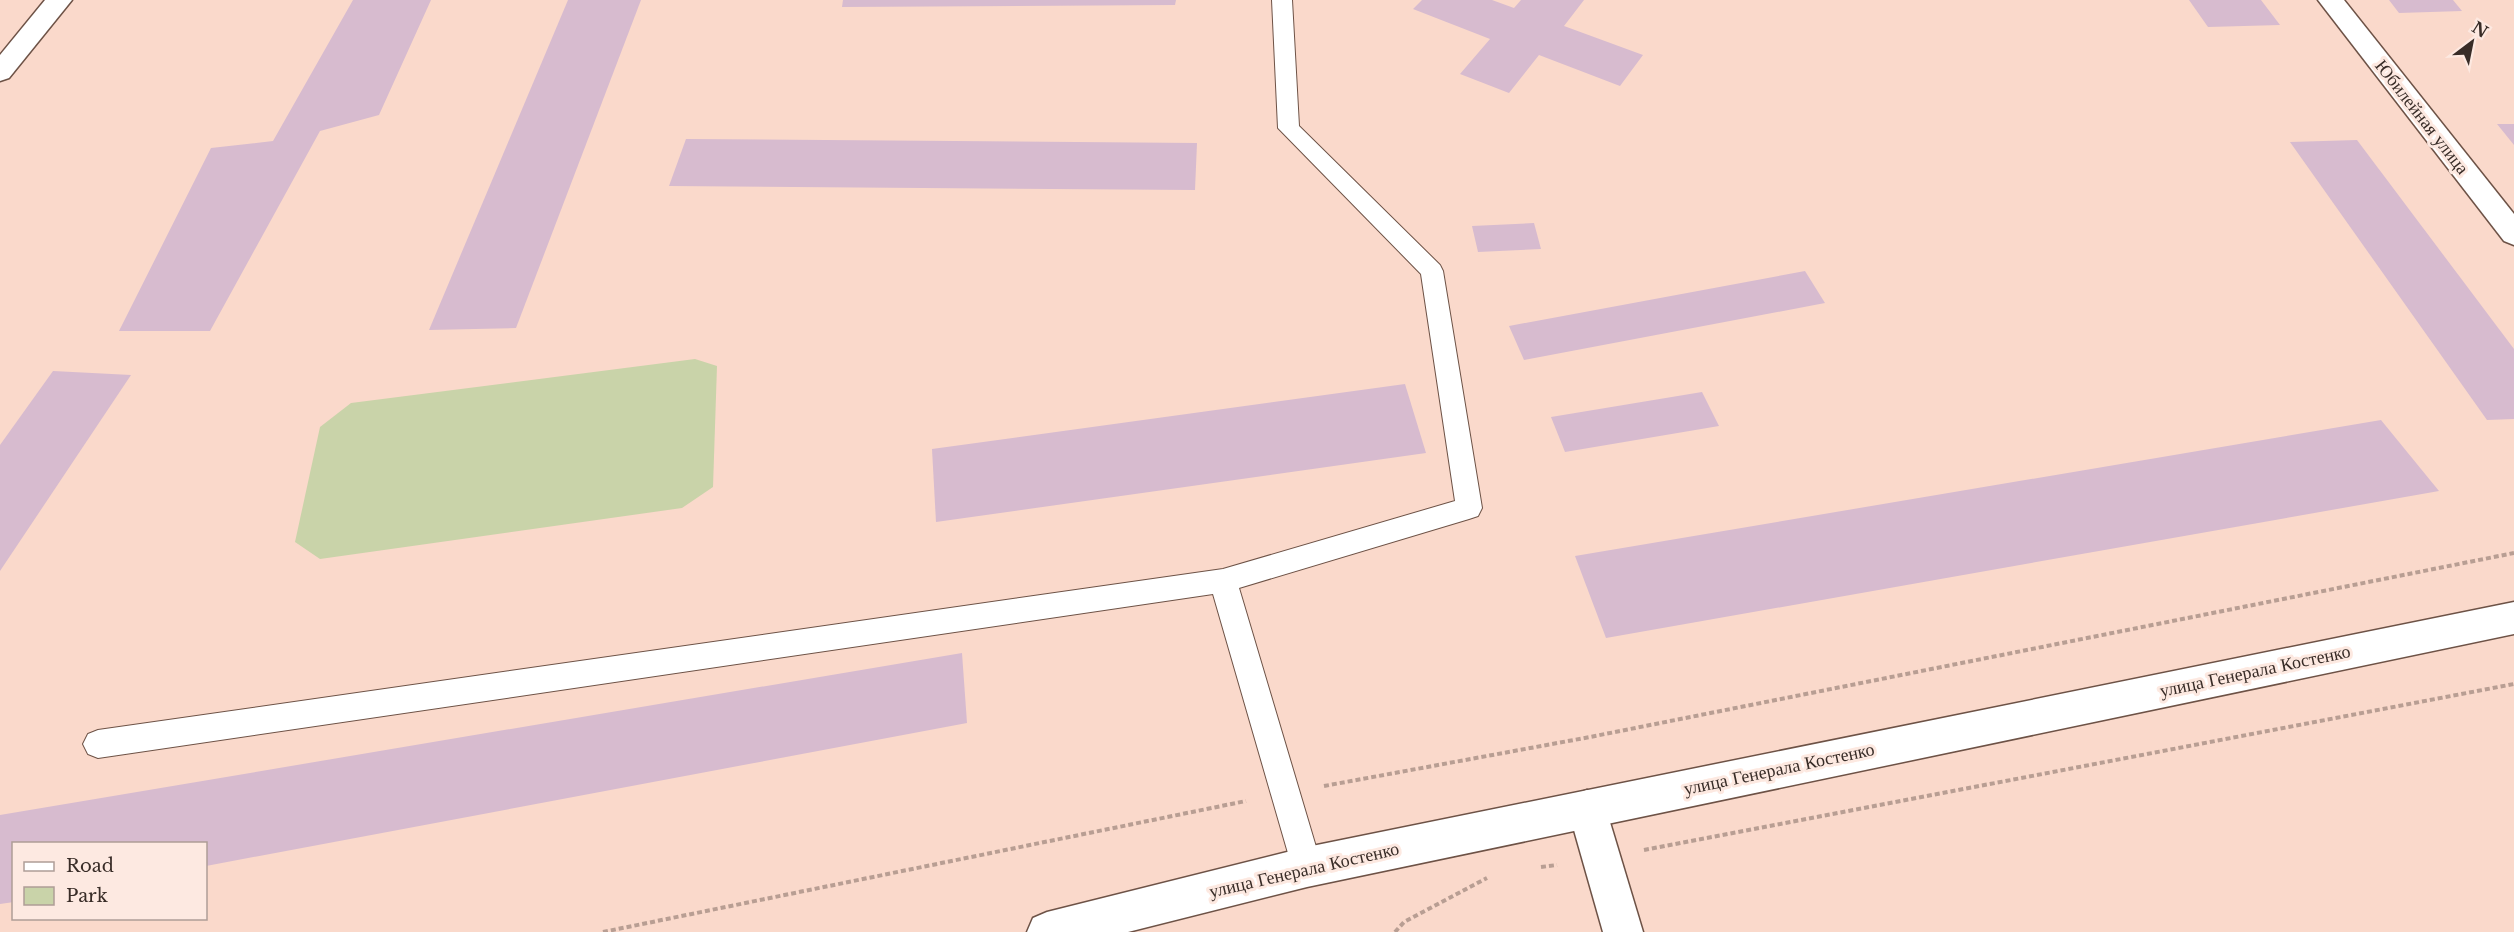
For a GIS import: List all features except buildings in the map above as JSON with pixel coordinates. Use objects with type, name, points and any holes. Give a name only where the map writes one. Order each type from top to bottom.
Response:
[{"type":"main road","points":[[0,72],[59,0]]},
{"type":"main road","name":"Юбилейная улица","points":[[2331,0],[2514,234]]},
{"type":"main road","name":"улица Генерала Костенко","points":[[1047,932],[1307,867],[2514,618]]},
{"type":"main road","points":[[1587,809],[1623,932]]},
{"type":"lane","points":[[98,744],[1223,581],[1469,508],[1432,271],[1289,128],[1282,0]]},
{"type":"lane","points":[[1223,581],[1307,867]]},
{"type":"path","points":[[603,932],[1287,793],[1602,734],[2514,553]]},
{"type":"path","points":[[1537,868],[1601,858],[2514,684]]},
{"type":"path","points":[[1395,932],[1404,922],[1494,874]]},
{"type":"green space","points":[[695,359],[717,366],[713,487],[682,508],[320,559],[295,542],[320,427],[351,403]]}]
